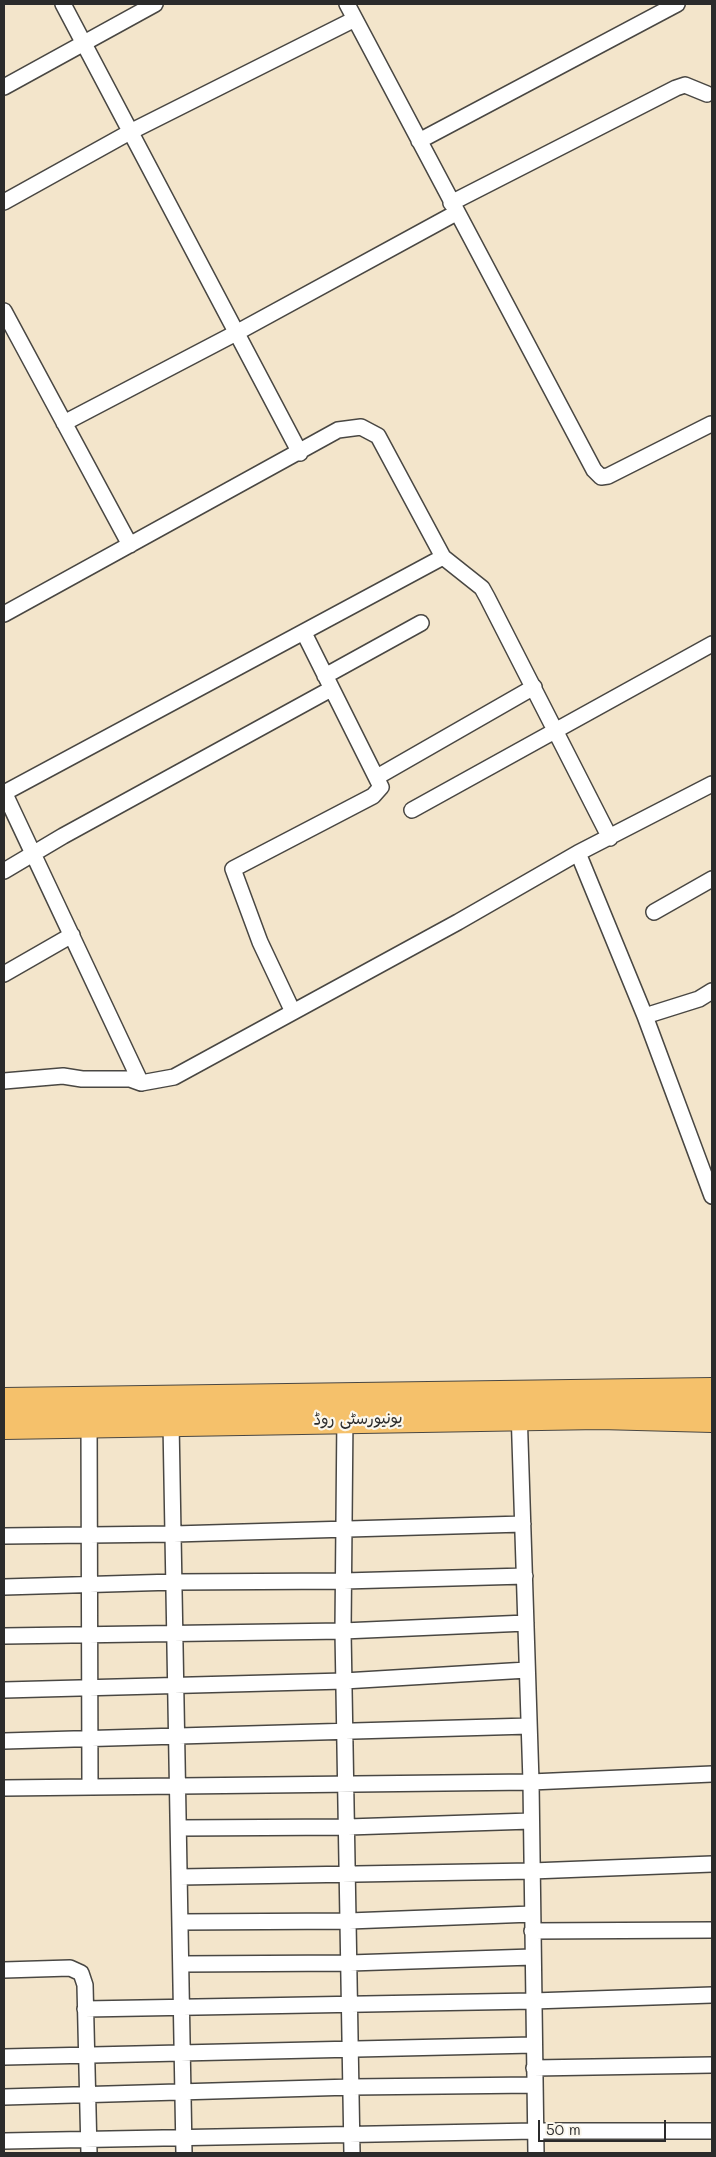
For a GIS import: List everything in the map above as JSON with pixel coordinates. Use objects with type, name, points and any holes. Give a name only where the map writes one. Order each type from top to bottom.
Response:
[{"type":"highway","name":"یونیورسٹی روڈ","points":[[4,1425],[90,1412],[519,1406],[712,1392]]},
{"type":"highway","name":"یونیورسٹی روڈ","points":[[4,1402],[172,1422],[346,1409]]},
{"type":"highway","name":"یونیورسٹی روڈ","points":[[519,1406],[600,1415],[712,1418]]},
{"type":"street","points":[[63,4],[300,452]]},
{"type":"street","points":[[4,87],[155,4]]},
{"type":"street","points":[[347,4],[594,470],[601,477],[608,476],[712,424]]},
{"type":"street","points":[[419,141],[677,4]]},
{"type":"street","points":[[4,202],[130,132],[355,18]]},
{"type":"street","points":[[64,423],[236,333],[454,208],[676,88],[685,85],[707,94]]},
{"type":"street","points":[[4,311],[130,545]]},
{"type":"street","points":[[4,614],[338,430],[362,427],[378,436],[443,557],[482,588],[610,838]]},
{"type":"street","points":[[141,1083],[72,935],[5,799],[443,557]]},
{"type":"street","points":[[4,872],[328,682],[421,623]]},
{"type":"street","points":[[293,1012],[260,942],[233,869],[373,796],[381,787],[304,633]]},
{"type":"street","points":[[412,810],[712,644]]},
{"type":"street","points":[[377,777],[534,687]]},
{"type":"street","points":[[4,1081],[64,1076],[82,1079],[130,1079],[141,1083],[174,1077],[458,922],[578,853],[712,784]]},
{"type":"street","points":[[578,853],[645,1016],[712,1196]]},
{"type":"street","points":[[654,912],[712,879]]},
{"type":"street","points":[[4,974],[72,935]]},
{"type":"street","points":[[645,1016],[699,999],[712,992]]},
{"type":"street","points":[[519,1406],[531,1782],[533,2045],[536,2153]]},
{"type":"street","points":[[346,1409],[343,1631],[349,1876],[352,2153]]},
{"type":"street","points":[[90,1412],[90,1787]]},
{"type":"street","points":[[172,1422],[184,2153]]},
{"type":"street","points":[[4,1536],[174,1534],[523,1524]]},
{"type":"street","points":[[4,1587],[175,1582],[344,1582],[525,1576]]},
{"type":"street","points":[[4,1636],[343,1631],[526,1623]]},
{"type":"street","points":[[4,1690],[344,1680],[527,1670]]},
{"type":"street","points":[[4,1741],[529,1726]]},
{"type":"street","points":[[4,1788],[531,1782],[712,1774]]},
{"type":"street","points":[[179,1828],[348,1827],[531,1821]]},
{"type":"street","points":[[180,1877],[349,1876],[712,1864]]},
{"type":"street","points":[[181,1922],[349,1921],[532,1914]]},
{"type":"street","points":[[532,1931],[712,1930]]},
{"type":"street","points":[[182,1964],[350,1963],[532,1957]]},
{"type":"street","points":[[4,1970],[70,1968],[81,1973],[85,1985],[89,2146]]},
{"type":"street","points":[[85,2009],[712,1996]]},
{"type":"street","points":[[4,2057],[533,2045]]},
{"type":"street","points":[[534,2068],[712,2065]]},
{"type":"street","points":[[4,2097],[352,2087],[534,2085]]},
{"type":"street","points":[[4,2141],[89,2146],[184,2137],[535,2131],[712,2131]]}]
